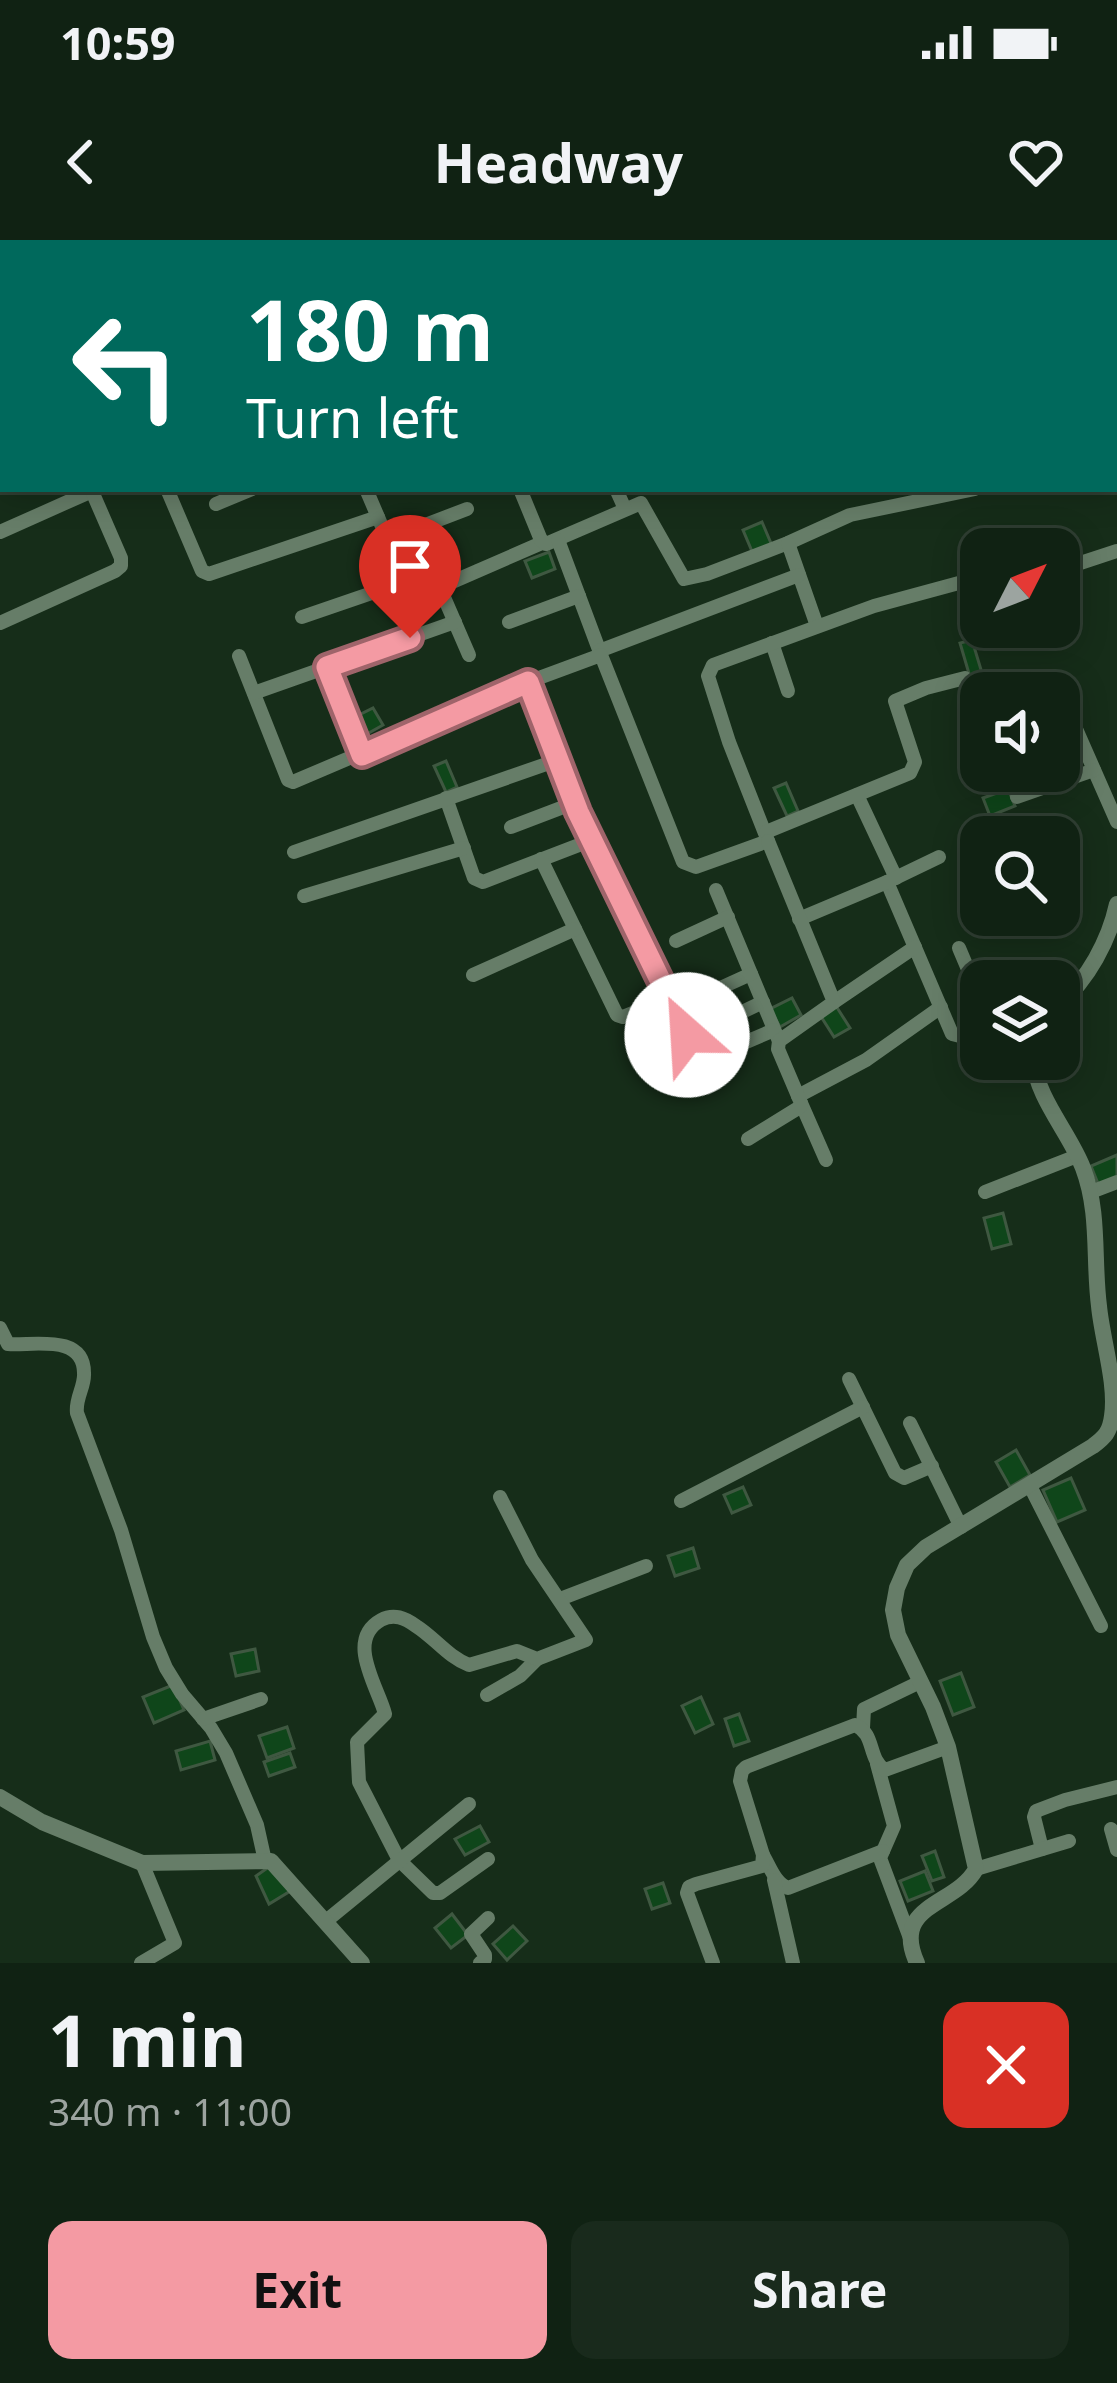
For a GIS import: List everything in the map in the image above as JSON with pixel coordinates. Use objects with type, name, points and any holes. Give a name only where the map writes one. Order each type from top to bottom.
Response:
[{"type":"street","points":[[0,532],[88,492]]},
{"type":"street","points":[[2,617],[121,566],[93,492]]},
{"type":"street","points":[[168,492],[202,571],[209,574],[378,517]]},
{"type":"street","points":[[216,504],[245,492]]},
{"type":"street","points":[[367,492],[413,599],[637,503],[645,506],[684,579],[788,544],[850,514],[961,492]]},
{"type":"street","points":[[522,492],[579,596],[683,862],[696,867],[910,773],[915,762],[894,706],[898,698],[960,679]]},
{"type":"street","points":[[617,492],[625,509]]},
{"type":"street","points":[[386,540],[467,508]]},
{"type":"street","points":[[788,544],[817,626]]},
{"type":"street","points":[[1080,564],[1117,551]]},
{"type":"street","points":[[239,656],[290,782],[799,575]]},
{"type":"street","points":[[302,617],[404,582]]},
{"type":"street","points":[[834,1002],[708,676],[712,665],[817,626],[960,583]]},
{"type":"street","points":[[440,589],[469,655]]},
{"type":"street","points":[[509,622],[579,596]]},
{"type":"street","points":[[254,693],[454,622]]},
{"type":"street","points":[[772,643],[788,691]]},
{"type":"street","points":[[327,667],[362,755]]},
{"type":"street","points":[[528,682],[574,803],[687,1035],[763,1002]]},
{"type":"street","points":[[1080,738],[1117,822]]},
{"type":"street","points":[[294,852],[558,760]]},
{"type":"street","points":[[1017,797],[1094,770]]},
{"type":"street","points":[[857,795],[941,1007],[956,1036],[960,1035]]},
{"type":"street","points":[[446,798],[478,881],[592,840]]},
{"type":"street","points":[[511,827],[574,803]]},
{"type":"street","points":[[304,896],[464,848]]},
{"type":"street","points":[[799,919],[939,857]]},
{"type":"street","points":[[541,860],[620,1017],[751,974]]},
{"type":"street","points":[[716,890],[826,1160]]},
{"type":"street","points":[[1080,982],[1096,958],[1117,904]]},
{"type":"street","points":[[676,940],[728,917]]},
{"type":"street","points":[[473,975],[575,929]]},
{"type":"street","points":[[711,1057],[777,1036],[915,946]]},
{"type":"street","points":[[959,948],[964,960]]},
{"type":"street","points":[[748,1139],[796,1111],[800,1099],[941,1007]]},
{"type":"street","points":[[976,1869],[948,1747],[898,1635],[893,1610],[907,1565],[926,1547],[1108,1434],[1115,1419],[1094,1202],[1039,1080]]},
{"type":"street","points":[[985,1192],[1077,1156]]},
{"type":"street","points":[[1091,1192],[1117,1182]]},
{"type":"street","points":[[0,1328],[8,1343],[55,1343],[79,1358],[85,1374],[76,1413],[121,1530],[153,1636],[166,1668],[219,1738],[257,1826],[265,1861]]},
{"type":"street","points":[[849,1379],[895,1473],[904,1478],[932,1466]]},
{"type":"street","points":[[681,1501],[863,1407]]},
{"type":"street","points":[[910,1423],[962,1527]]},
{"type":"street","points":[[1030,1486],[1101,1626]]},
{"type":"street","points":[[487,1695],[524,1673],[537,1659],[586,1640],[538,1569],[500,1497]]},
{"type":"street","points":[[560,1599],[646,1566]]},
{"type":"street","points":[[488,1859],[436,1894],[395,1863],[358,1776],[357,1742],[385,1714],[364,1643],[370,1630],[385,1618],[403,1618],[469,1665],[517,1651],[537,1659]]},
{"type":"street","points":[[917,1963],[880,1858],[895,1826],[863,1728],[864,1709],[920,1682]]},
{"type":"street","points":[[203,1719],[261,1699]]},
{"type":"street","points":[[863,1728],[850,1725],[753,1764],[742,1772],[740,1781],[763,1855],[782,1886],[788,1888],[883,1851]]},
{"type":"street","points":[[877,1764],[885,1770],[948,1747]]},
{"type":"street","points":[[1042,1849],[1036,1811],[1117,1787]]},
{"type":"street","points":[[0,1797],[42,1822],[142,1864],[276,1864],[362,1963]]},
{"type":"street","points":[[326,1921],[470,1804]]},
{"type":"street","points":[[1111,1829],[1117,1850]]},
{"type":"street","points":[[910,1938],[915,1919],[968,1881],[976,1869],[1069,1841]]},
{"type":"street","points":[[712,1963],[688,1900],[689,1887],[762,1866],[763,1855]]},
{"type":"street","points":[[141,1963],[175,1943],[142,1864]]},
{"type":"street","points":[[772,1872],[793,1963]]},
{"type":"street","points":[[480,1963],[485,1955],[471,1934],[488,1918]]},
{"type":"building","points":[[762,522],[773,548],[754,556],[743,530]]},
{"type":"building","points":[[549,552],[555,569],[532,578],[525,561]]},
{"type":"building","points":[[961,648],[974,648],[982,672],[969,672]]},
{"type":"building","points":[[373,708],[383,725],[367,734],[357,716]]},
{"type":"building","points":[[446,761],[457,787],[446,792],[434,766]]},
{"type":"building","points":[[786,783],[798,811],[787,816],[774,788]]},
{"type":"building","points":[[1009,792],[1015,806],[990,816],[983,798]]},
{"type":"building","points":[[792,998],[801,1015],[780,1027],[770,1009]]},
{"type":"building","points":[[836,1006],[850,1028],[834,1037],[820,1015]]},
{"type":"building","points":[[1117,1155],[1117,1179],[1099,1186],[1091,1166]]},
{"type":"building","points":[[1003,1213],[1011,1244],[992,1249],[984,1218]]},
{"type":"building","points":[[1016,1450],[1030,1475],[1010,1487],[996,1462]]},
{"type":"building","points":[[1071,1478],[1085,1510],[1057,1522],[1043,1490]]},
{"type":"building","points":[[743,1487],[751,1505],[732,1513],[724,1495]]},
{"type":"building","points":[[693,1548],[699,1568],[675,1576],[668,1556]]},
{"type":"building","points":[[255,1649],[259,1671],[236,1676],[231,1654]]},
{"type":"building","points":[[961,1673],[974,1707],[953,1715],[940,1681]]},
{"type":"building","points":[[173,1685],[184,1710],[154,1723],[143,1697]]},
{"type":"building","points":[[701,1697],[713,1724],[695,1733],[682,1706]]},
{"type":"building","points":[[739,1714],[749,1741],[734,1746],[725,1719]]},
{"type":"building","points":[[287,1727],[294,1748],[267,1758],[259,1736]]},
{"type":"building","points":[[210,1741],[215,1760],[181,1770],[176,1751]]},
{"type":"building","points":[[290,1753],[295,1767],[269,1776],[264,1762]]},
{"type":"building","points":[[480,1826],[489,1842],[465,1855],[455,1839]]},
{"type":"building","points":[[935,1851],[944,1877],[932,1881],[922,1856]]},
{"type":"building","points":[[273,1864],[292,1890],[269,1904],[256,1876]]},
{"type":"building","points":[[925,1871],[933,1891],[908,1901],[900,1881]]},
{"type":"building","points":[[663,1883],[670,1903],[652,1909],[645,1889]]},
{"type":"building","points":[[452,1914],[468,1935],[451,1948],[435,1928]]},
{"type":"building","points":[[513,1926],[527,1941],[507,1960],[493,1944]]},
{"type":"route","points":[[410,638],[327,667],[362,755],[528,682],[578,812],[687,1035]]}]
